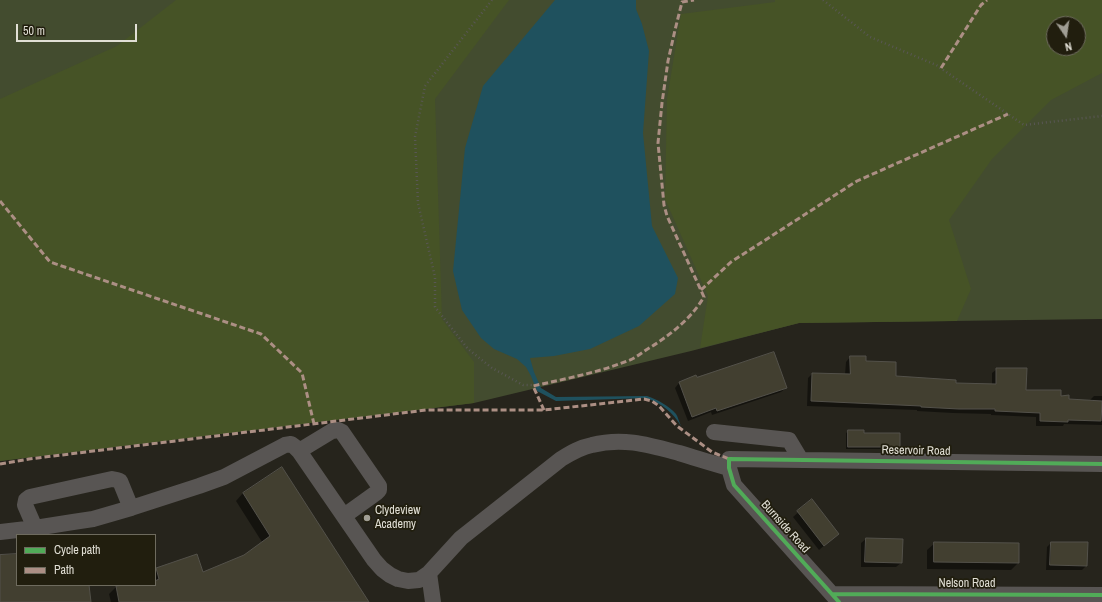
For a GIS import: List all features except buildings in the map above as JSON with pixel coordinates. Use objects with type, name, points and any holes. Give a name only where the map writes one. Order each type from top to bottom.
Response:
[{"type":"street","points":[[299,451],[332,431],[338,430],[342,432],[379,486],[376,493],[344,516]]},
{"type":"street","points":[[714,432],[789,440],[801,460]]},
{"type":"street","name":"Reservoir Road","points":[[429,573],[462,538],[562,459],[576,450],[604,442],[617,441],[644,443],[729,463],[801,460],[1102,464]]},
{"type":"street","points":[[0,532],[35,528],[93,518],[131,508],[224,477],[285,445],[291,444],[299,451],[374,560],[382,569],[398,579],[408,581],[419,580],[429,573],[432,602]]},
{"type":"street","name":"Burnside Road","points":[[729,463],[734,485],[836,598]]},
{"type":"street","points":[[35,528],[25,505],[26,500],[30,497],[112,479],[120,481],[131,508]]},
{"type":"street","name":"Nelson Road","points":[[836,598],[1102,595]]},
{"type":"path","points":[[492,0],[425,86],[416,137],[418,203],[435,277],[436,307],[468,349],[492,368],[523,385],[537,385]]},
{"type":"path","points":[[823,0],[870,37],[936,65],[1024,125],[1102,116]]},
{"type":"green space","points":[[0,0],[1102,0],[1102,319],[799,323],[691,351],[474,403],[0,461]]},
{"type":"green space","points":[[176,0],[509,0],[435,99],[442,319],[474,362],[474,403],[0,461],[0,99],[117,46]]},
{"type":"green space","points":[[775,0],[1102,0],[1102,73],[1051,100],[992,159],[949,220],[971,289],[957,321],[799,323],[700,348],[708,296],[665,199],[667,99],[681,14],[775,2]]},
{"type":"water","points":[[555,0],[636,0],[636,9],[642,24],[649,51],[643,133],[652,226],[678,278],[675,294],[639,326],[590,349],[554,356],[530,358],[534,372],[541,388],[556,397],[647,396],[670,408],[677,415],[681,426],[674,416],[666,409],[646,398],[556,401],[537,391],[526,367],[517,359],[494,349],[481,338],[462,310],[453,271],[465,148],[483,86]]},
{"type":"marked path","points":[[544,410],[533,386],[592,372],[632,359],[663,339],[678,327],[686,320],[704,297],[667,216],[664,205],[658,143],[668,61],[682,2],[694,0]]},
{"type":"marked path","points":[[941,68],[981,5],[987,0]]},
{"type":"marked path","points":[[701,290],[731,262],[857,181],[1008,114]]},
{"type":"marked path","points":[[0,201],[50,262],[261,334],[302,373],[314,424]]},
{"type":"marked path","points":[[0,464],[29,459],[426,410],[544,410],[644,399],[652,401],[659,406],[677,426],[712,452],[729,459]]},
{"type":"cycle path","points":[[839,602],[734,485],[729,468],[729,459],[1102,464]]},
{"type":"cycle path","points":[[832,594],[1102,595]]},
{"type":"place","name":"Clydeview Academy","points":[[367,518]]}]
